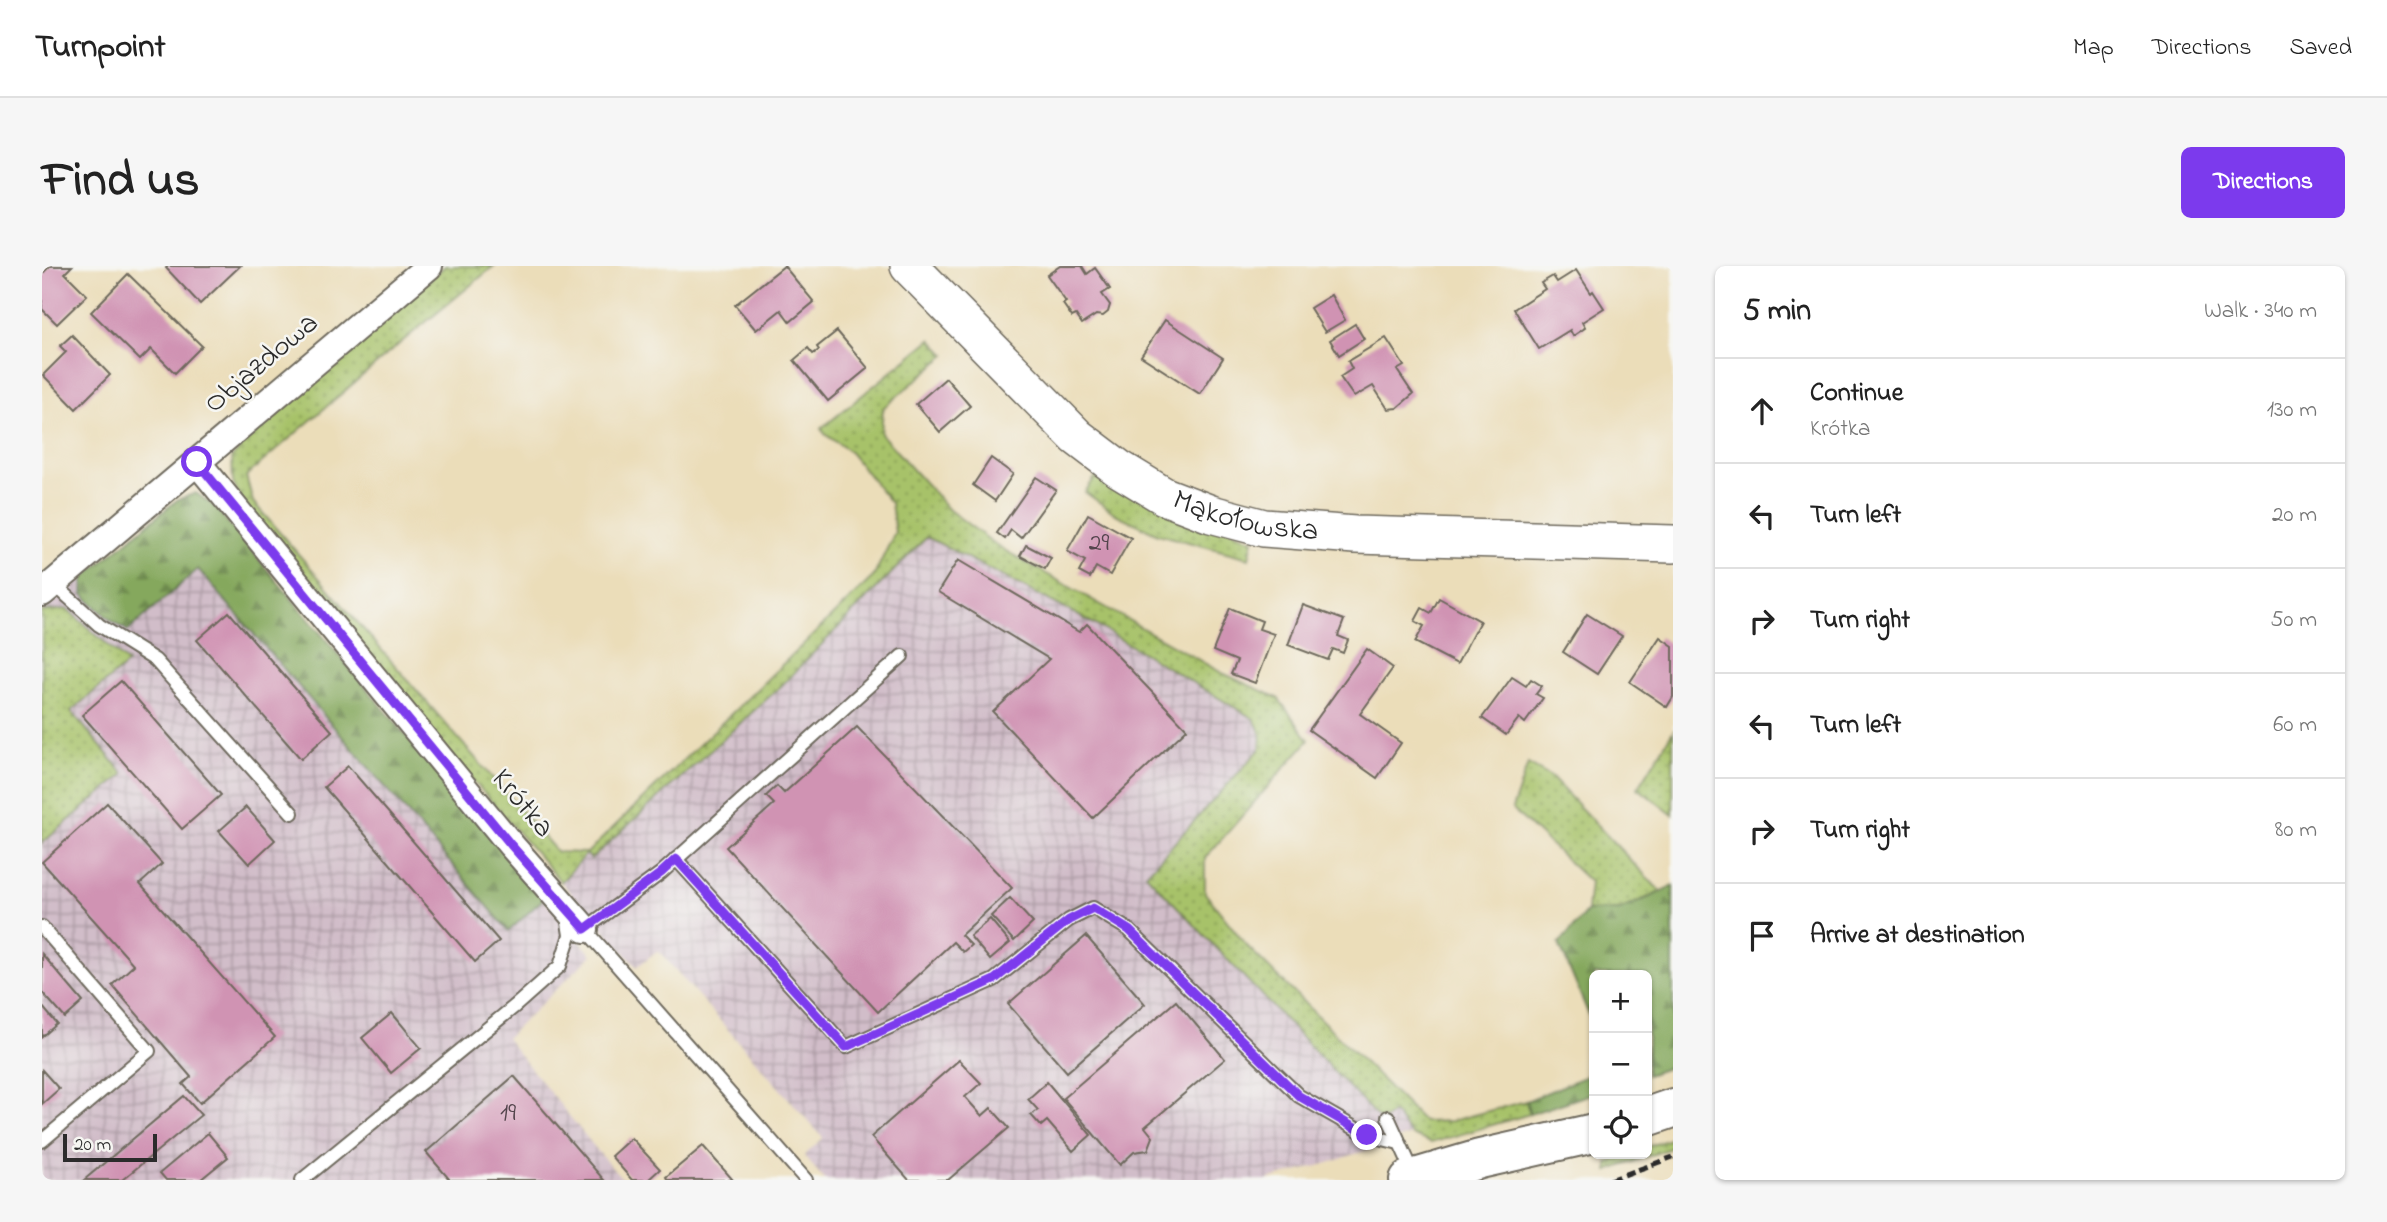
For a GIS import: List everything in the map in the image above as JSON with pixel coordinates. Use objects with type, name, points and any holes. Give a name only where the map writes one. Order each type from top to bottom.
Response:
[{"type":"main road","points":[[1652,1115],[1673,1108]]},
{"type":"main road","points":[[1488,1173],[1577,1135],[1589,1134]]},
{"type":"main road","points":[[1412,1179],[1488,1173],[1582,1150],[1589,1145]]},
{"type":"street","name":"Objazdowa","points":[[48,588],[429,266]]},
{"type":"street","name":"Mąkołowska","points":[[909,266],[1077,437],[1118,468],[1164,496],[1211,514],[1264,528],[1355,535],[1673,544]]},
{"type":"street","name":"Krótka","points":[[197,462],[511,845],[585,929]]},
{"type":"lane","points":[[48,588],[99,625],[155,660],[292,813]]},
{"type":"lane","points":[[585,929],[661,873],[902,656]]},
{"type":"lane","points":[[676,859],[846,1047],[994,980],[1069,920],[1093,908],[1129,930],[1299,1096],[1367,1135],[1399,1143]]},
{"type":"lane","points":[[302,1180],[560,966],[570,935],[565,906]]},
{"type":"lane","points":[[42,927],[149,1051],[42,1140]]},
{"type":"lane","name":"Krótka","points":[[585,929],[806,1180]]},
{"type":"lane","points":[[1388,1117],[1412,1179]]},
{"type":"shaded area","points":[[196,493],[214,506],[592,955],[506,1038],[624,1180],[42,1180],[42,612],[177,500]]},
{"type":"shaded area","points":[[926,537],[1091,622],[1254,719],[1261,734],[1260,749],[1146,874],[1388,1117],[1393,1112],[1411,1135],[1326,1164],[1267,1180],[825,1180],[804,1156],[823,1138],[658,950],[637,967],[561,882],[587,853],[591,858],[781,686]]},
{"type":"green space","points":[[445,266],[494,266],[246,476],[253,502],[557,852],[587,853],[874,576],[895,532],[891,503],[849,451],[821,429],[931,339],[946,355],[883,408],[881,434],[949,510],[999,547],[1222,673],[1278,698],[1309,740],[1205,858],[1205,893],[1248,947],[1424,1122],[1451,1121],[1526,1101],[1530,1114],[1431,1143],[1411,1135],[1393,1112],[1382,1122],[1146,874],[1260,749],[1261,734],[1254,719],[1091,622],[927,537],[781,686],[591,859],[586,854],[561,882],[250,516],[233,483],[232,457],[251,437]]},
{"type":"green space","points":[[1097,475],[1253,540],[1249,558],[1158,534],[1117,515],[1085,492]]},
{"type":"green space","points":[[196,493],[214,506],[543,899],[509,931],[198,569],[128,631],[108,618],[83,594],[84,577],[177,500]]},
{"type":"green space","points":[[67,609],[128,663],[71,711],[124,774],[42,843],[42,612]]},
{"type":"green space","points":[[1673,731],[1673,815],[1638,788]]},
{"type":"green space","points":[[1528,764],[1551,777],[1661,892],[1619,910],[1587,911],[1590,882],[1512,809]]},
{"type":"green space","points":[[1673,885],[1673,1066],[1652,1073],[1652,970],[1589,970],[1589,1015],[1559,944],[1587,911],[1620,910]]},
{"type":"green space","points":[[1589,1075],[1589,1095],[1530,1114],[1526,1101]]},
{"type":"green space","points":[[1673,1138],[1673,1147],[1652,1155],[1652,1145]]},
{"type":"green space","points":[[1617,1159],[1640,1159],[1608,1171],[1608,1164]]},
{"type":"building","points":[[50,266],[72,266],[65,273],[87,295],[57,324],[42,309],[42,274]]},
{"type":"building","points":[[240,266],[200,304],[166,268]]},
{"type":"building","points":[[784,266],[814,302],[790,322],[781,310],[756,330],[735,305]]},
{"type":"building","points":[[1060,266],[1082,266],[1087,274],[1095,268],[1110,289],[1102,294],[1110,305],[1108,312],[1103,316],[1096,315],[1082,324],[1076,315],[1072,317],[1063,304],[1066,302],[1047,275]]},
{"type":"building","points":[[1576,270],[1604,308],[1582,322],[1585,328],[1573,336],[1570,330],[1539,349],[1514,309],[1545,289],[1541,283],[1553,276],[1557,282]]},
{"type":"building","points":[[128,274],[202,346],[175,373],[151,349],[140,360],[91,312]]},
{"type":"building","points":[[1331,295],[1345,320],[1325,332],[1310,308]]},
{"type":"building","points":[[1165,320],[1223,358],[1200,394],[1141,356]]},
{"type":"building","points":[[1355,324],[1364,339],[1339,355],[1330,340]]},
{"type":"building","points":[[837,331],[868,368],[828,401],[794,360],[808,348],[813,354],[819,350],[817,347]]},
{"type":"building","points":[[72,335],[110,375],[76,409],[43,375],[66,352],[60,346]]},
{"type":"building","points":[[1386,338],[1404,366],[1397,370],[1413,394],[1397,408],[1388,409],[1373,386],[1354,397],[1340,377],[1352,369],[1348,361]]},
{"type":"building","points":[[946,378],[970,406],[940,432],[916,404]]},
{"type":"building","points":[[991,458],[1013,474],[995,501],[973,485]]},
{"type":"building","points":[[1036,477],[1056,490],[1021,538],[1011,530],[1005,539],[997,533]]},
{"type":"building","points":[[1088,514],[1131,538],[1110,575],[1096,567],[1090,578],[1079,572],[1085,561],[1067,551]]},
{"type":"building","points":[[1026,545],[1051,558],[1045,569],[1020,556]]},
{"type":"building","points":[[958,560],[1079,632],[1087,624],[1187,729],[1093,818],[993,712],[1049,659],[938,592]]},
{"type":"building","points":[[1439,598],[1480,621],[1457,664],[1415,642],[1424,626],[1415,621],[1422,608],[1431,613]]},
{"type":"building","points":[[1303,605],[1344,620],[1338,636],[1348,640],[1343,653],[1333,649],[1328,660],[1288,645]]},
{"type":"building","points":[[1230,608],[1262,621],[1259,629],[1274,634],[1255,683],[1231,674],[1237,661],[1213,651]]},
{"type":"building","points":[[229,612],[332,731],[301,759],[197,640]]},
{"type":"building","points":[[1587,614],[1622,636],[1597,674],[1563,652]]},
{"type":"building","points":[[1660,637],[1673,646],[1673,697],[1667,707],[1630,682]]},
{"type":"building","points":[[1367,649],[1393,668],[1360,714],[1401,743],[1377,778],[1309,730]]},
{"type":"building","points":[[1512,677],[1526,686],[1531,679],[1542,686],[1536,694],[1543,698],[1525,723],[1519,718],[1506,735],[1482,718]]},
{"type":"building","points":[[121,681],[221,795],[182,829],[82,715]]},
{"type":"building","points":[[857,727],[1012,888],[961,935],[971,945],[963,952],[953,942],[878,1012],[726,847],[774,804],[766,796],[777,786],[784,793]]},
{"type":"building","points":[[348,766],[499,941],[475,962],[324,787]]},
{"type":"building","points":[[107,803],[162,864],[140,884],[275,1037],[200,1103],[183,1084],[191,1077],[112,985],[134,965],[42,862]]},
{"type":"building","points":[[246,807],[275,840],[249,864],[219,831]]},
{"type":"building","points":[[1010,898],[1033,923],[1014,941],[991,916]]},
{"type":"building","points":[[990,919],[1010,943],[990,960],[970,936]]},
{"type":"building","points":[[1086,936],[1145,1004],[1067,1072],[1008,1004]]},
{"type":"building","points":[[42,954],[83,1002],[65,1018],[42,992]]},
{"type":"building","points":[[1176,1001],[1225,1059],[1145,1127],[1153,1137],[1148,1150],[1134,1152],[1120,1165],[1063,1098]]},
{"type":"building","points":[[42,1006],[57,1024],[42,1037]]},
{"type":"building","points":[[392,1013],[421,1048],[391,1073],[362,1038]]},
{"type":"building","points":[[959,1060],[981,1083],[965,1097],[982,1116],[991,1108],[1009,1128],[948,1180],[909,1180],[871,1137]]},
{"type":"building","points":[[42,1070],[59,1089],[42,1104]]},
{"type":"building","points":[[514,1076],[604,1180],[450,1180],[426,1152]]},
{"type":"building","points":[[1047,1082],[1091,1135],[1073,1151],[1047,1121],[1041,1126],[1031,1115],[1038,1110],[1028,1099]]},
{"type":"building","points":[[184,1096],[201,1115],[122,1180],[84,1180]]},
{"type":"building","points":[[208,1133],[228,1157],[200,1180],[166,1180],[160,1173]]},
{"type":"building","points":[[631,1138],[660,1169],[648,1180],[632,1180],[611,1156]]},
{"type":"building","points":[[703,1146],[733,1180],[668,1180],[666,1177]]},
{"type":"railway","points":[[1610,1180],[1673,1157]]},
{"type":"route","points":[[197,462],[511,845],[585,929],[676,859],[846,1047],[994,980],[1069,920],[1093,908],[1129,930],[1299,1096],[1367,1135]]}]
